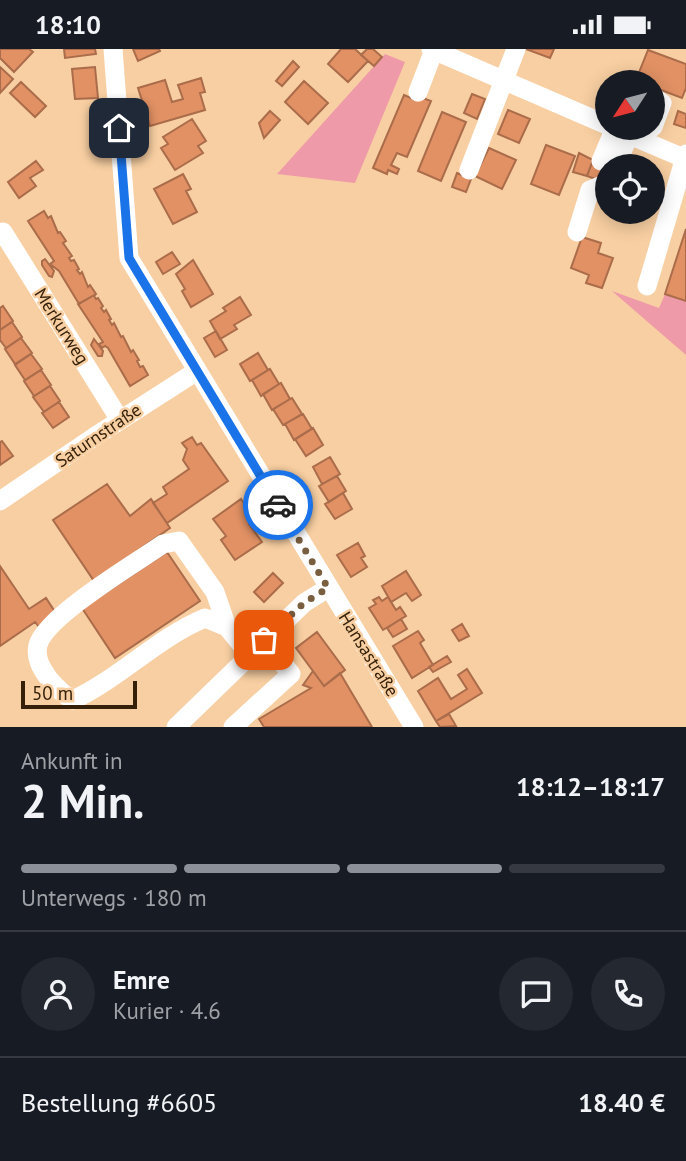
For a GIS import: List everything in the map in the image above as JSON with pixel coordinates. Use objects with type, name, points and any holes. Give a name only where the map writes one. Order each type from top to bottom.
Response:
[{"type":"street","name":"Hansastraße","points":[[113,49],[129,258],[414,727]]},
{"type":"street","points":[[418,92],[433,49],[595,120]]},
{"type":"street","points":[[469,170],[516,49]]},
{"type":"street","points":[[647,286],[686,157],[651,140]]},
{"type":"street","points":[[578,232],[590,190],[595,188]]},
{"type":"street","name":"Merkurweg","points":[[3,232],[120,420]]},
{"type":"street","name":"Saturnstraße","points":[[0,501],[197,371]]},
{"type":"street","points":[[227,627],[215,592],[179,541],[172,540],[67,610],[38,642],[37,656],[42,669],[55,687],[73,700],[94,690],[187,625],[205,618],[227,627],[291,674],[233,727]]},
{"type":"street","points":[[188,722],[257,647],[304,603],[328,588]]},
{"type":"shaded area","points":[[385,54],[405,62],[355,183],[277,174]]},
{"type":"shaded area","points":[[612,291],[659,308],[665,294],[686,301],[686,355]]},
{"type":"building","points":[[0,49],[29,49],[33,52],[14,72],[0,58]]},
{"type":"building","points":[[64,49],[95,49],[96,54],[65,58]]},
{"type":"building","points":[[133,49],[159,49],[160,51],[138,61]]},
{"type":"building","points":[[341,49],[355,49],[368,61],[348,82],[328,64]]},
{"type":"building","points":[[367,49],[373,49],[382,57],[374,66],[361,55]]},
{"type":"building","points":[[526,49],[554,49],[550,58]]},
{"type":"building","points":[[648,50],[686,64],[686,88],[682,98],[665,92],[665,70],[640,70]]},
{"type":"building","points":[[293,61],[299,67],[282,86],[276,81]]},
{"type":"building","points":[[0,67],[13,79],[0,93]]},
{"type":"building","points":[[95,67],[98,98],[75,99],[72,69]]},
{"type":"building","points":[[201,78],[205,92],[200,93],[205,110],[150,126],[138,88],[165,80],[172,102],[183,99],[178,85]]},
{"type":"building","points":[[304,81],[328,103],[308,124],[285,102]]},
{"type":"building","points":[[21,82],[46,106],[35,117],[10,93]]},
{"type":"building","points":[[472,94],[485,99],[477,119],[464,113]]},
{"type":"building","points":[[404,95],[413,99],[415,95],[431,101],[407,157],[397,153],[391,165],[399,169],[397,174],[388,170],[387,174],[373,168]]},
{"type":"building","points":[[508,110],[530,119],[519,143],[498,134]]},
{"type":"building","points":[[270,111],[280,120],[264,138],[259,123]]},
{"type":"building","points":[[678,111],[686,114],[686,128],[674,124]]},
{"type":"building","points":[[442,112],[466,122],[441,181],[418,171]]},
{"type":"building","points":[[192,119],[206,141],[198,146],[203,153],[175,170],[161,148],[168,144],[163,137]]},
{"type":"building","points":[[546,145],[575,156],[559,195],[531,184]]},
{"type":"building","points":[[489,148],[516,160],[502,189],[475,176]]},
{"type":"building","points":[[579,153],[593,160],[587,176],[573,172]]},
{"type":"building","points":[[593,160],[595,179],[587,176]]},
{"type":"building","points":[[36,161],[43,170],[30,178],[36,186],[19,198],[8,182]]},
{"type":"building","points":[[457,173],[471,179],[466,192],[452,187]]},
{"type":"building","points":[[183,174],[191,189],[186,191],[197,212],[173,224],[154,189]]},
{"type":"building","points":[[44,211],[48,218],[51,216],[58,233],[60,232],[66,241],[63,243],[72,256],[69,258],[74,260],[88,287],[90,285],[96,294],[79,304],[59,271],[50,264],[54,261],[28,221]]},
{"type":"building","points":[[686,229],[686,301],[665,294]]},
{"type":"building","points":[[582,237],[601,243],[598,253],[613,258],[602,288],[586,283],[589,275],[571,268]]},
{"type":"building","points":[[172,252],[180,264],[163,274],[156,262]]},
{"type":"building","points":[[45,259],[54,271],[52,277],[42,265]]},
{"type":"building","points":[[193,260],[213,294],[191,307],[176,274]]},
{"type":"building","points":[[96,294],[94,296],[103,306],[101,308],[104,312],[106,310],[112,325],[114,323],[131,352],[133,350],[139,360],[137,361],[140,367],[143,366],[148,375],[130,386],[108,348],[102,348],[99,344],[103,342],[78,304]]},
{"type":"building","points":[[240,297],[251,315],[234,325],[237,329],[220,339],[210,321],[226,311],[223,308]]},
{"type":"building","points":[[3,306],[13,321],[0,330],[0,308]]},
{"type":"building","points":[[12,322],[22,337],[6,348],[0,340],[0,330]]},
{"type":"building","points":[[216,331],[227,350],[215,357],[204,338]]},
{"type":"building","points":[[21,338],[32,353],[15,364],[5,349]]},
{"type":"building","points":[[94,339],[103,351],[102,356],[98,356],[91,345]]},
{"type":"building","points":[[258,353],[268,370],[250,381],[240,364]]},
{"type":"building","points":[[31,354],[42,369],[25,380],[15,365]]},
{"type":"building","points":[[270,369],[279,384],[261,396],[252,380]]},
{"type":"building","points":[[41,370],[51,385],[34,396],[24,381]]},
{"type":"building","points":[[281,383],[290,399],[272,410],[263,394]]},
{"type":"building","points":[[50,386],[60,401],[44,412],[33,397]]},
{"type":"building","points":[[292,398],[302,414],[283,425],[273,409]]},
{"type":"building","points":[[59,402],[69,417],[53,428],[42,413]]},
{"type":"building","points":[[303,414],[312,429],[294,440],[285,424]]},
{"type":"building","points":[[313,428],[323,445],[306,456],[295,439]]},
{"type":"building","points":[[192,437],[197,445],[201,443],[228,481],[167,523],[153,503],[167,494],[163,487],[189,469],[183,460],[187,449],[182,443]]},
{"type":"building","points":[[2,441],[13,456],[0,465],[0,442]]},
{"type":"building","points":[[330,457],[340,474],[322,484],[313,467]]},
{"type":"building","points":[[337,476],[346,491],[329,502],[319,486]]},
{"type":"building","points":[[107,484],[130,516],[151,499],[170,528],[94,581],[53,520]]},
{"type":"building","points":[[343,493],[352,509],[335,519],[325,504]]},
{"type":"building","points":[[241,499],[255,519],[249,524],[262,542],[235,560],[221,540],[226,536],[213,519]]},
{"type":"building","points":[[358,543],[365,556],[361,558],[367,567],[351,577],[337,555]]},
{"type":"building","points":[[167,552],[200,601],[115,658],[82,608]]},
{"type":"building","points":[[0,566],[29,609],[46,598],[57,615],[39,627],[35,622],[0,646]]},
{"type":"building","points":[[406,571],[421,595],[412,601],[406,593],[391,602],[382,586]]},
{"type":"building","points":[[273,573],[283,583],[264,602],[254,592]]},
{"type":"building","points":[[379,597],[382,601],[388,597],[396,610],[400,607],[406,616],[383,630],[369,608],[376,604],[373,600]]},
{"type":"building","points":[[401,619],[407,629],[393,637],[387,628]]},
{"type":"building","points":[[462,624],[469,636],[459,641],[452,630]]},
{"type":"building","points":[[418,631],[424,640],[420,643],[433,665],[412,678],[393,646]]},
{"type":"building","points":[[317,632],[345,670],[324,686],[296,648]]},
{"type":"building","points":[[447,656],[451,662],[433,672],[429,667]]},
{"type":"building","points":[[467,669],[482,693],[436,721],[418,691],[438,678],[451,699],[467,689],[458,675]]},
{"type":"building","points":[[313,671],[324,686],[340,673],[372,727],[264,727],[259,719],[311,688],[303,685]]},
{"type":"building","points":[[449,714],[456,726],[440,727],[436,721]]},
{"type":"way so far","points":[[264,640],[304,603],[328,588],[278,505]]},
{"type":"route","points":[[119,128],[129,258],[278,505]]}]
